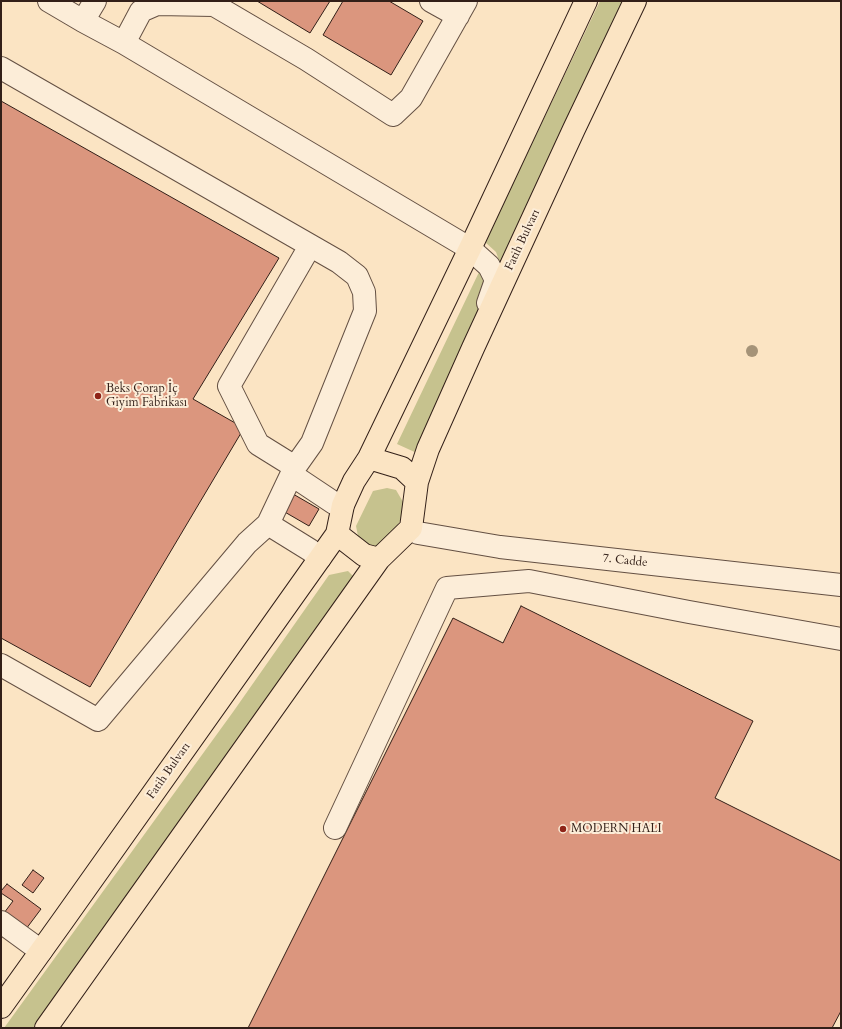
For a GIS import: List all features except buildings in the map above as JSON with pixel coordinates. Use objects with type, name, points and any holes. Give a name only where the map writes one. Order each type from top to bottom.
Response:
[{"type":"main road","name":"Fatih Bulvarı","points":[[1,1007],[337,534],[343,505],[354,481],[369,458],[586,1]]},
{"type":"main road","name":"Fatih Bulvarı","points":[[411,528],[417,482],[428,449],[574,129],[635,1]]},
{"type":"main road","points":[[369,458],[402,468],[417,482]]},
{"type":"main road","points":[[46,1028],[379,559],[411,528]]},
{"type":"main road","points":[[337,534],[364,555],[379,559]]},
{"type":"street","points":[[49,1],[124,43],[469,248],[489,266],[496,280],[473,348]]},
{"type":"street","points":[[83,21],[96,1]]},
{"type":"street","points":[[124,43],[141,11],[157,4],[215,3],[394,115],[410,98],[462,8],[431,1]]},
{"type":"street","points":[[1,68],[339,262],[357,276],[364,292],[365,311],[312,443],[294,471],[268,524],[247,543],[98,720],[1,665]]},
{"type":"street","points":[[310,246],[229,386],[258,444],[334,503],[343,505]]},
{"type":"street","points":[[268,524],[310,550],[320,558]]},
{"type":"street","name":"7. Cadde","points":[[411,528],[418,533],[500,547],[841,585]]},
{"type":"street","points":[[335,828],[447,588],[529,581],[841,639]]},
{"type":"street","points":[[1,922],[41,951]]},
{"type":"shaded area","points":[[600,1],[627,1],[501,266],[496,252],[485,242]]},
{"type":"shaded area","points":[[480,270],[489,293],[419,454],[397,444]]},
{"type":"shaded area","points":[[387,488],[396,490],[406,507],[392,539],[376,546],[370,546],[359,541],[356,526],[373,491]]},
{"type":"shaded area","points":[[348,571],[356,579],[34,1028],[4,1028],[233,712],[329,575]]},
{"type":"place","name":"Beks Çorap İç Giyim Fabrikası","points":[[98,396]]},
{"type":"place","name":"MODERN HALI","points":[[563,829]]}]
